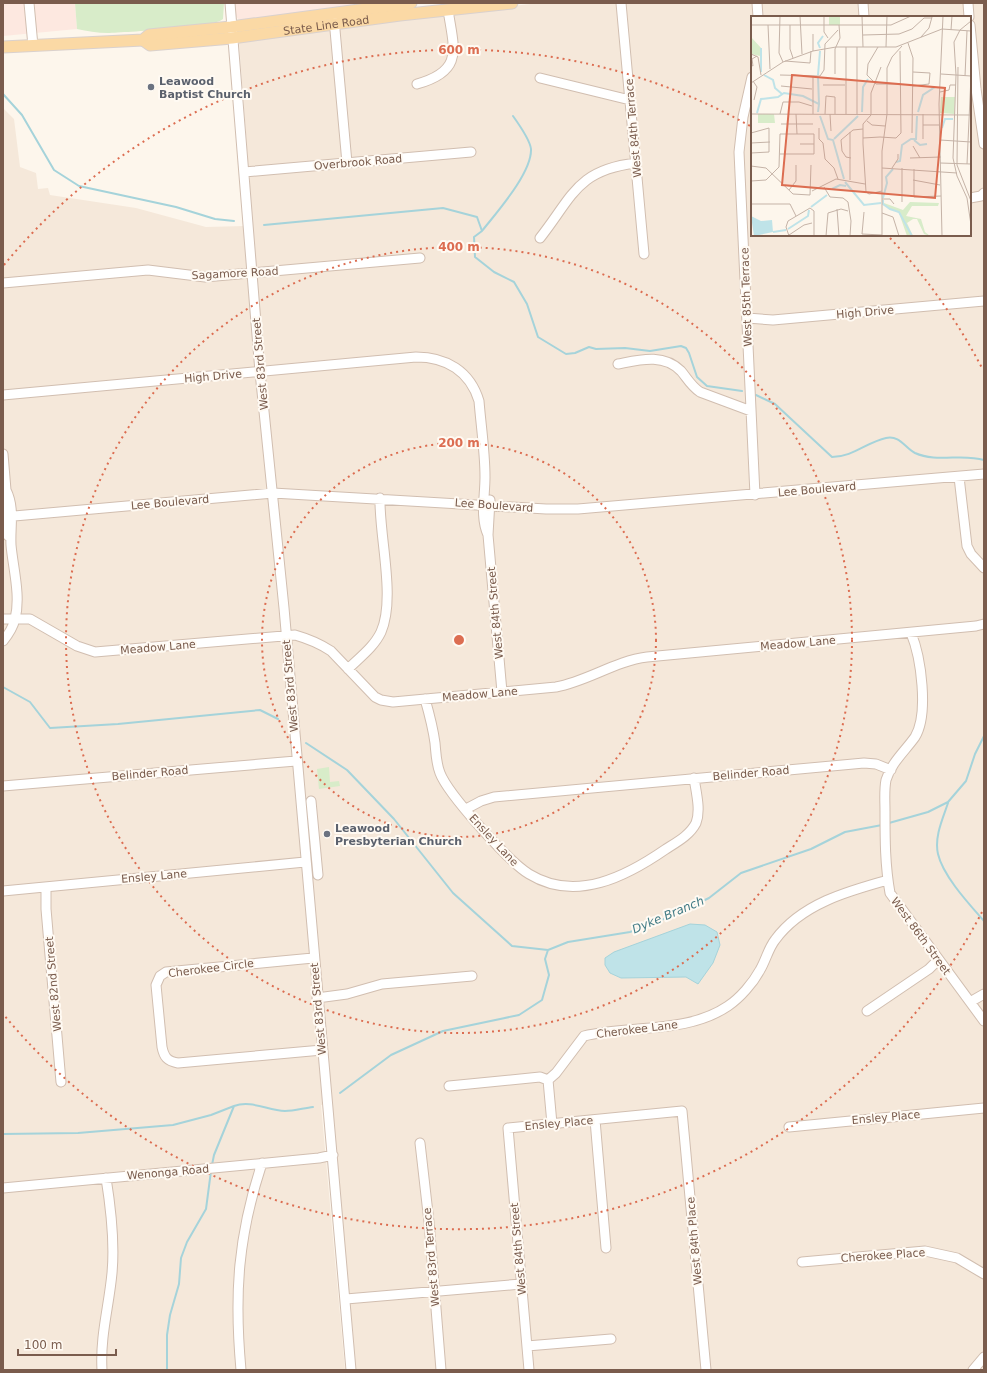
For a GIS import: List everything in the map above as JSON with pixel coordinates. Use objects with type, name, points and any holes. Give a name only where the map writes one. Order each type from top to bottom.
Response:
[{"type":"main road","name":"State Line Road","points":[[334,19],[412,3]]},
{"type":"main road","name":"State Line Road","points":[[3,47],[143,40],[150,45],[334,19],[448,10],[464,6],[512,3]]},
{"type":"street","points":[[29,3],[33,46]]},
{"type":"street","name":"West 83rd Street","points":[[230,3],[231,33],[260,372],[273,493],[313,958],[333,1155],[351,1370]]},
{"type":"street","name":"West 84th Terrace","points":[[621,3],[644,254]]},
{"type":"street","points":[[757,3],[758,16]]},
{"type":"street","points":[[863,3],[864,16]]},
{"type":"street","points":[[968,3],[969,16]]},
{"type":"street","points":[[417,84],[442,74],[450,67],[453,60],[453,44],[448,10]]},
{"type":"street","points":[[334,19],[347,163]]},
{"type":"street","points":[[971,37],[976,95],[984,144]]},
{"type":"street","points":[[540,78],[630,100]]},
{"type":"street","name":"West 85th Terrace","points":[[751,82],[740,137],[754,495]]},
{"type":"street","name":"Overbrook Road","points":[[244,172],[471,152]]},
{"type":"street","points":[[540,238],[578,187],[588,178],[613,166],[636,163]]},
{"type":"street","points":[[971,198],[981,196],[984,193]]},
{"type":"street","points":[[742,214],[751,215]]},
{"type":"street","name":"Sagamore Road","points":[[3,283],[148,270],[194,277],[420,258]]},
{"type":"street","name":"High Drive","points":[[747,318],[773,320],[984,301]]},
{"type":"street","name":"High Drive","points":[[3,395],[428,357],[448,363],[460,370],[469,380],[478,396]]},
{"type":"street","points":[[618,364],[662,359],[681,371],[694,388],[700,392],[751,411]]},
{"type":"street","name":"West 84th Street","points":[[478,396],[487,504],[485,525],[488,535],[502,692]]},
{"type":"street","points":[[3,454],[6,490],[9,496],[6,516],[11,543],[16,600],[15,619],[11,630],[3,641]]},
{"type":"street","name":"Lee Boulevard","points":[[6,516],[273,493],[578,509],[984,474]]},
{"type":"street","points":[[959,477],[967,546],[971,554],[984,568]]},
{"type":"street","points":[[348,669],[373,643],[380,633],[384,622],[386,609],[383,498]]},
{"type":"street","name":"Meadow Lane","points":[[3,619],[34,620],[77,646],[95,652],[295,635],[323,645],[331,651],[365,688],[381,700],[393,702],[564,685],[635,658],[911,633],[984,624]]},
{"type":"street","points":[[891,770],[900,755],[914,738],[922,719],[923,707],[917,649],[911,633]]},
{"type":"street","name":"Ensley Lane","points":[[425,699],[439,771],[447,787],[512,860],[529,874],[543,881],[560,885],[589,885],[604,882],[629,873],[686,835],[692,829],[698,816],[694,778]]},
{"type":"street","name":"Belinder Road","points":[[3,786],[296,761]]},
{"type":"street","name":"Belinder Road","points":[[466,810],[481,801],[494,797],[694,778],[864,763],[876,764],[891,770]]},
{"type":"street","name":"West 86th Street","points":[[891,770],[886,780],[885,808],[885,840],[890,893],[984,1021]]},
{"type":"street","points":[[311,801],[318,875]]},
{"type":"street","name":"Ensley Lane","points":[[3,891],[305,862]]},
{"type":"street","name":"Cherokee Lane","points":[[548,1080],[556,1073],[584,1036],[685,1023],[728,1006],[754,979],[774,941],[795,920],[820,904],[844,892],[888,880]]},
{"type":"street","name":"West 82nd Street","points":[[46,887],[46,909],[61,1082]]},
{"type":"street","name":"Cherokee Circle","points":[[313,958],[166,972],[160,976],[156,985],[162,1047],[164,1056],[169,1061],[178,1063],[322,1050]]},
{"type":"street","points":[[867,1011],[929,969],[938,960]]},
{"type":"street","points":[[317,998],[347,994],[382,984],[472,976]]},
{"type":"street","points":[[970,1002],[984,994]]},
{"type":"street","points":[[449,1086],[540,1077],[548,1080],[552,1124]]},
{"type":"street","name":"Ensley Place","points":[[789,1127],[984,1108]]},
{"type":"street","name":"Ensley Place","points":[[508,1128],[682,1111]]},
{"type":"street","name":"West 84th Place","points":[[682,1111],[706,1370]]},
{"type":"street","points":[[595,1120],[606,1248]]},
{"type":"street","name":"West 84th Street","points":[[508,1128],[520,1284],[529,1370]]},
{"type":"street","name":"West 83rd Terrace","points":[[420,1143],[441,1370]]},
{"type":"street","name":"Wenonga Road","points":[[3,1188],[333,1155]]},
{"type":"street","points":[[242,1370],[237,1320],[239,1268],[244,1228],[262,1163]]},
{"type":"street","points":[[102,1370],[102,1335],[110,1285],[113,1253],[112,1224],[106,1178]]},
{"type":"street","name":"Cherokee Place","points":[[802,1262],[909,1251],[925,1251],[957,1258],[984,1274]]},
{"type":"street","points":[[346,1300],[520,1284]]},
{"type":"street","points":[[527,1346],[611,1339]]},
{"type":"street","points":[[977,1369],[984,1357]]},
{"type":"shaded area","points":[[3,3],[75,3],[77,29],[3,36]]},
{"type":"shaded area","points":[[233,3],[377,3],[242,20],[238,19],[236,16]]},
{"type":"shaded area","points":[[539,3],[984,3],[984,1370],[354,1370],[331,1104],[321,1105],[345,1370],[3,1370],[3,108],[14,119],[20,167],[36,173],[38,189],[48,188],[50,195],[136,208],[206,227],[244,226],[252,317],[260,316],[239,43],[241,41],[430,15]]},
{"type":"green space","points":[[75,3],[224,3],[223,19],[216,22],[168,29],[108,33],[77,29]]},
{"type":"green space","points":[[329,767],[330,782],[339,781],[340,786],[319,789],[317,769]]},
{"type":"water","points":[[690,924],[705,925],[717,932],[720,945],[713,963],[698,984],[686,977],[621,978],[610,973],[605,965],[605,958],[614,952]]},
{"type":"waterway","points":[[3,94],[22,115],[54,170],[79,186],[176,207],[215,219],[234,221]]},
{"type":"waterway","points":[[482,231],[520,181],[530,159],[530,145],[524,132],[513,116]]},
{"type":"waterway","points":[[264,225],[443,208],[477,217],[482,231],[474,237],[475,257],[494,272],[514,282],[527,304],[538,337],[566,354],[575,353],[589,347],[596,349],[625,348],[650,351],[681,346],[686,348],[689,353],[697,377],[707,386],[742,391]]},
{"type":"waterway","points":[[756,395],[775,404],[832,457],[847,455],[879,440],[895,438],[911,451],[923,456],[941,458],[967,457],[984,460]]},
{"type":"waterway","points":[[3,687],[30,702],[50,728],[118,724],[260,710],[278,719]]},
{"type":"waterway","name":"Dyke Branch","points":[[889,823],[928,812],[948,802],[966,781],[975,754],[984,736]]},
{"type":"waterway","points":[[306,743],[347,770],[394,819],[453,893],[512,946],[548,950]]},
{"type":"waterway","points":[[948,803],[938,834],[938,854],[945,871],[951,880],[984,921]]},
{"type":"waterway","name":"Dyke Branch","points":[[340,1093],[391,1055],[443,1031],[519,1015],[542,1000],[549,975],[545,959],[548,950],[568,942],[630,932],[674,915],[709,898],[741,873],[811,849],[845,832],[882,825]]},
{"type":"waterway","points":[[212,1165],[214,1155],[234,1106],[247,1104],[285,1111],[313,1107]]},
{"type":"waterway","points":[[3,1134],[78,1133],[173,1125],[211,1115],[234,1106]]},
{"type":"waterway","points":[[167,1370],[167,1335],[170,1315],[179,1284],[181,1258],[187,1242],[206,1209],[211,1171]]},
{"type":"place","name":"Leawood Baptist Church","points":[[151,87]]},
{"type":"place","name":"Leawood Presbyterian Church","points":[[327,834]]}]
